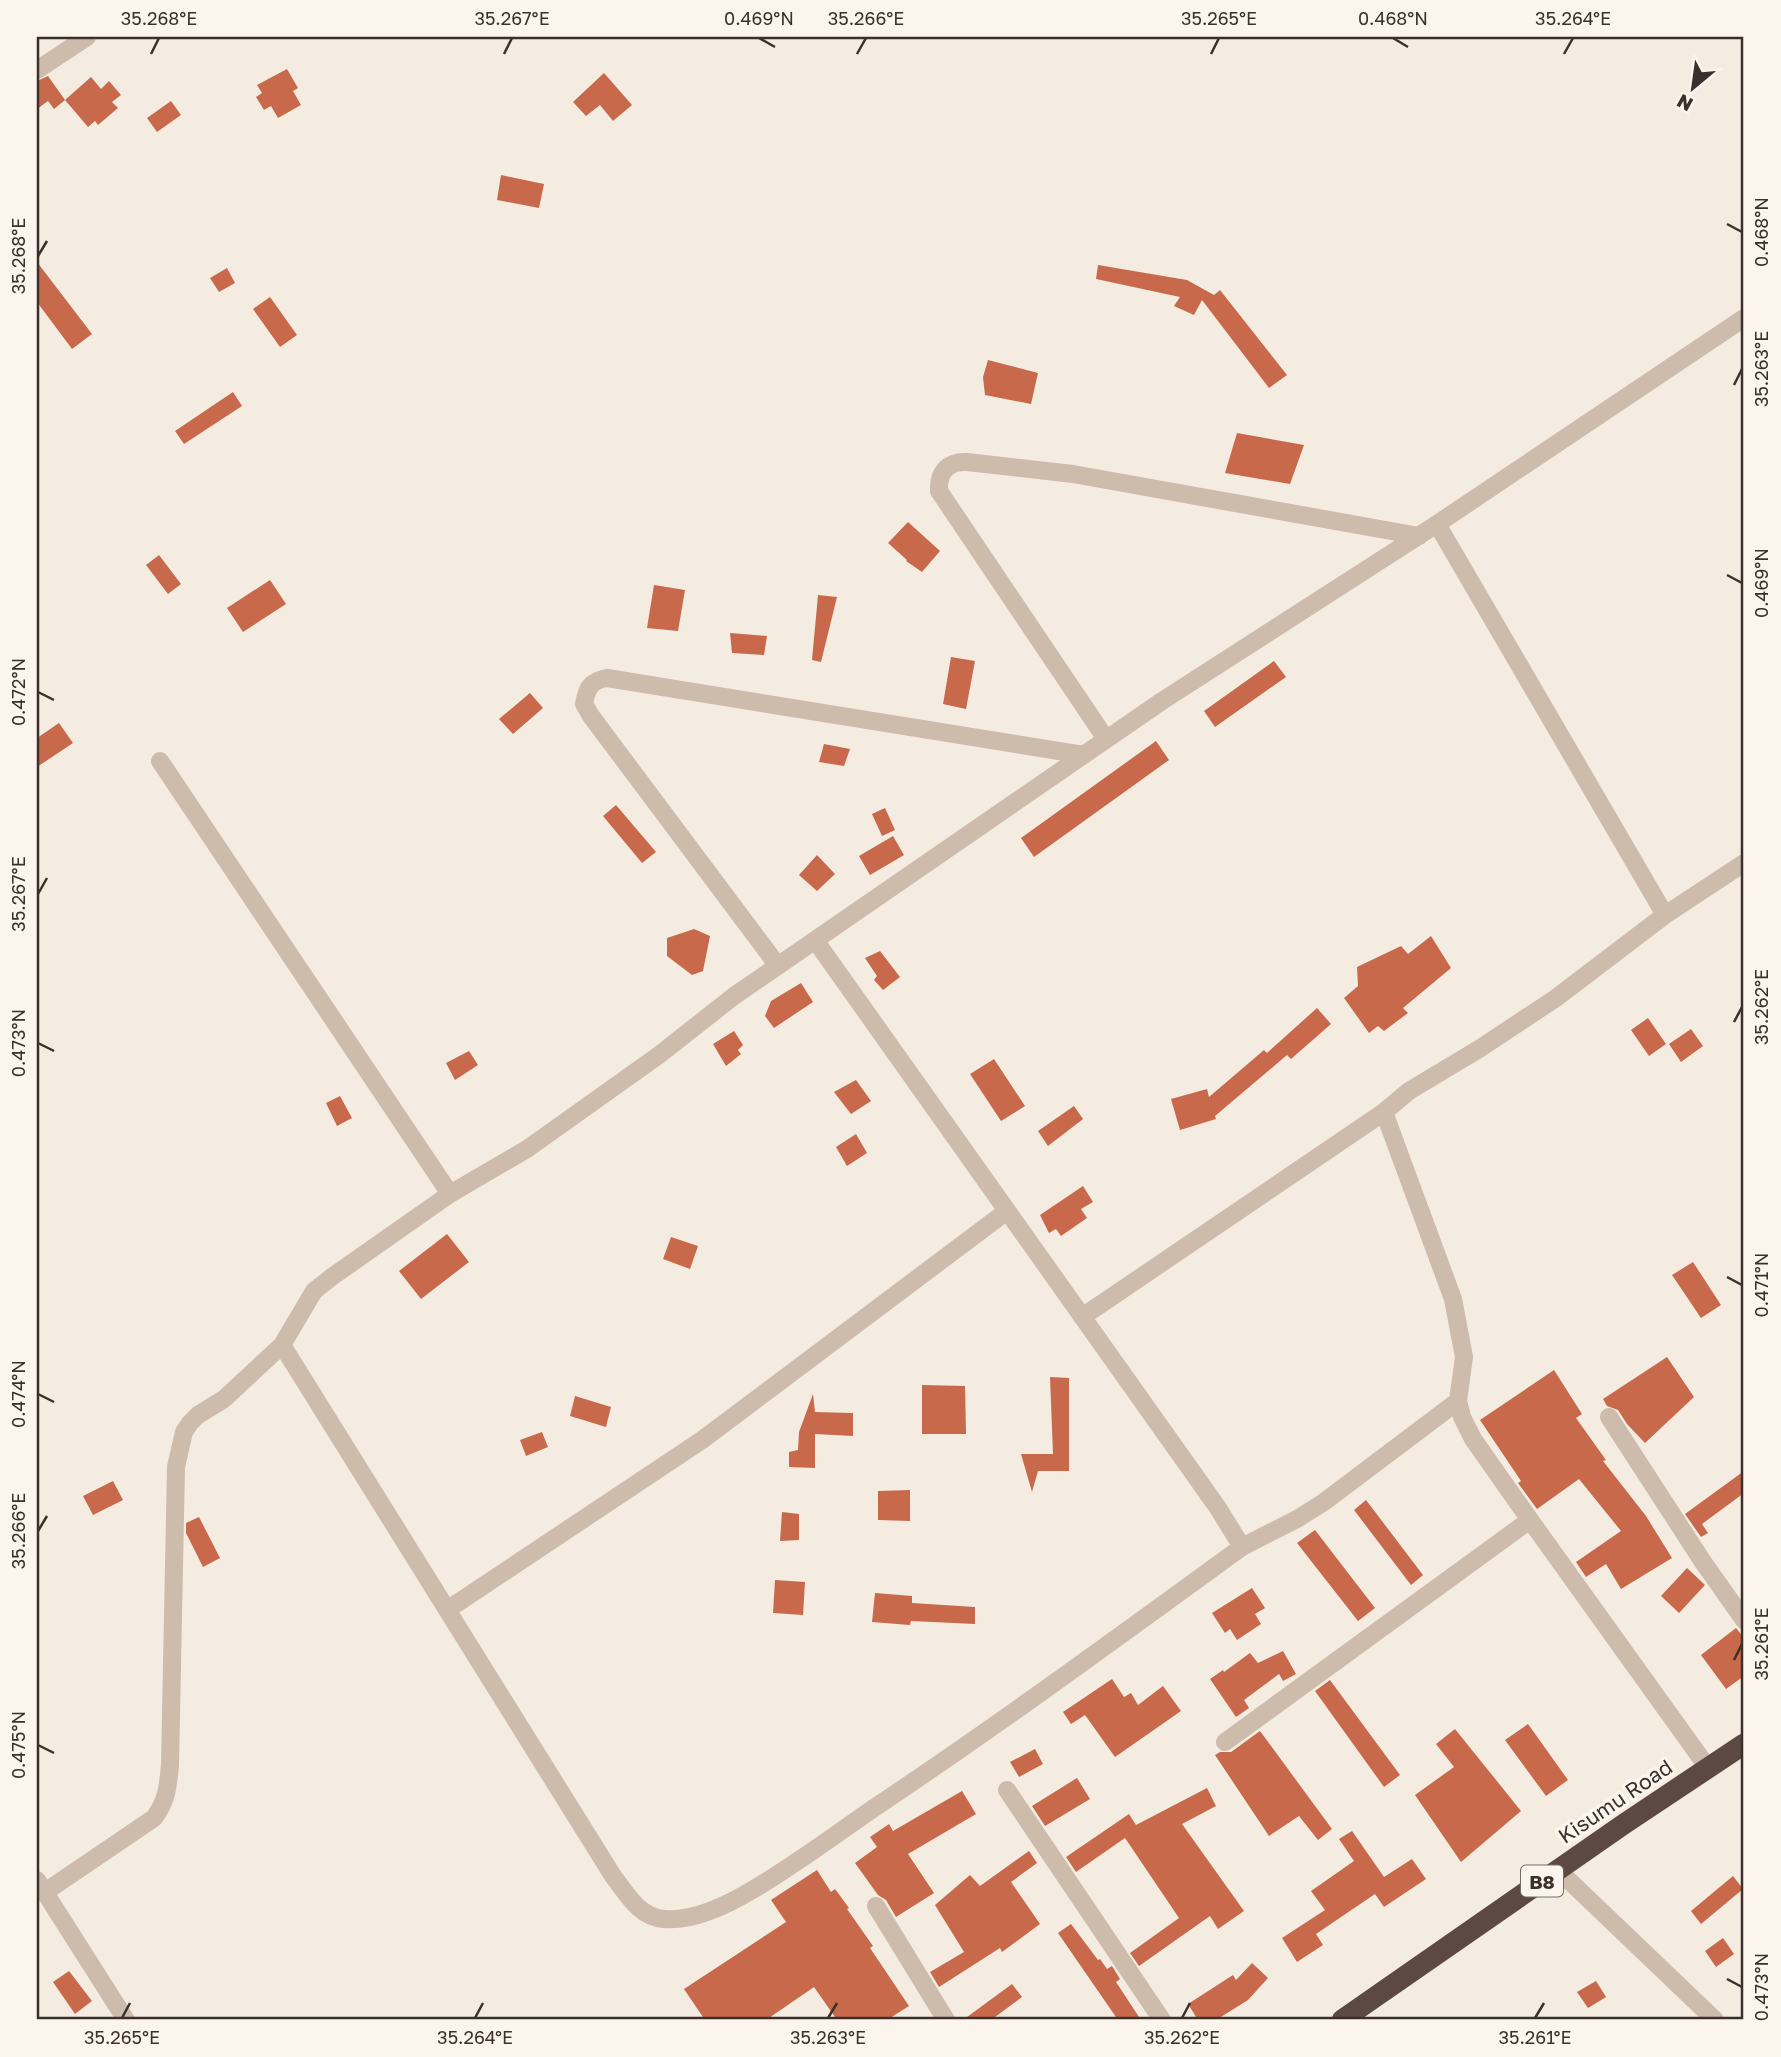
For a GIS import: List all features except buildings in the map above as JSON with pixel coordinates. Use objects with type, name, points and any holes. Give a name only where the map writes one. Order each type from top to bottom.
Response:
[{"type":"highway","name":"Kisumu Road","points":[[1342,2020],[1744,1744]]},
{"type":"street","points":[[37,70],[87,37]]},
{"type":"street","points":[[126,2020],[41,1886],[154,1818],[167,1797],[170,1765],[176,1466],[184,1432],[198,1415],[223,1399],[282,1345],[314,1292],[450,1194],[527,1149],[778,965],[1106,739],[1419,536],[1744,318]]},
{"type":"street","points":[[1106,739],[939,491],[938,480],[948,466],[967,462],[1073,474],[1419,536]]},
{"type":"street","points":[[1437,524],[1665,915]]},
{"type":"street","points":[[778,965],[591,716],[584,704],[589,685],[595,680],[607,678],[1084,755]]},
{"type":"street","points":[[160,761],[450,1194]]},
{"type":"street","points":[[1082,1317],[1384,1112],[1409,1091],[1556,998],[1665,915],[1744,863]]},
{"type":"street","points":[[815,940],[1218,1508],[1242,1547]]},
{"type":"street","points":[[1384,1112],[1453,1298],[1464,1357],[1458,1401],[1462,1417],[1473,1439],[1708,1768]]},
{"type":"street","points":[[447,1610],[702,1440],[1007,1212]]},
{"type":"street","points":[[282,1345],[613,1876],[633,1903],[648,1915],[664,1919],[682,1918],[713,1909],[753,1889],[974,1741],[1242,1547],[1324,1502],[1458,1401]]},
{"type":"street","points":[[1609,1417],[1744,1620]]},
{"type":"street","points":[[1225,1742],[1530,1520]]},
{"type":"street","points":[[1007,1790],[1162,2020]]},
{"type":"street","points":[[1558,1870],[1715,2020]]},
{"type":"street","points":[[876,1906],[946,2020]]}]
